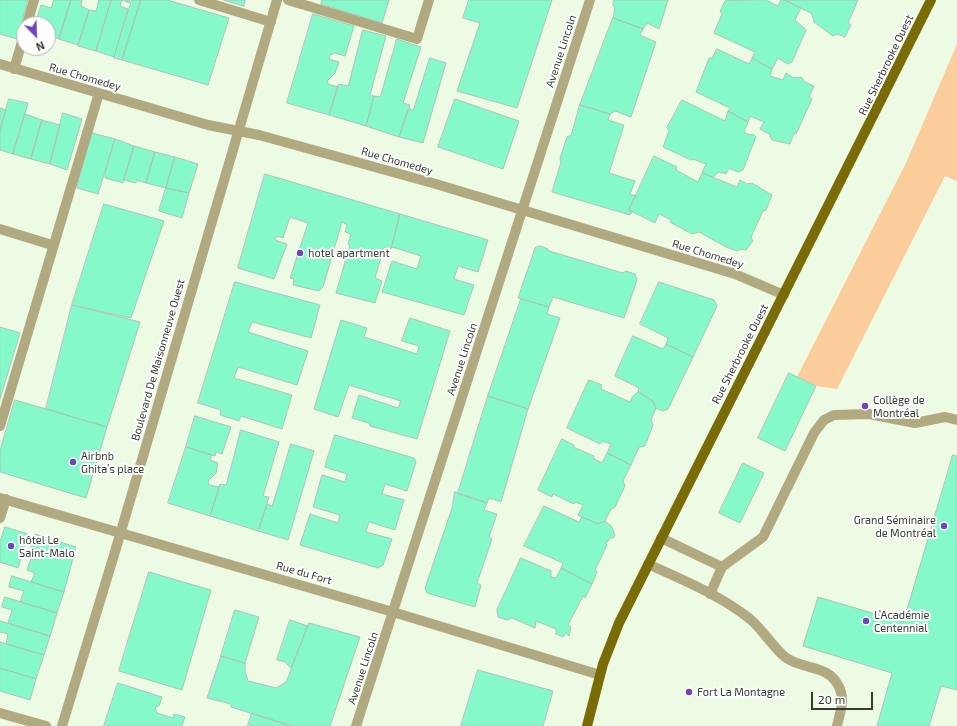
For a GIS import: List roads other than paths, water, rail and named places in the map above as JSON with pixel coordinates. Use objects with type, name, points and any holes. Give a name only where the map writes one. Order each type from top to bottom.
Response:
[{"type":"main road","name":"Rue Sherbrooke Ouest","points":[[587,726],[600,675],[619,623],[931,0]]},
{"type":"street","points":[[29,16],[34,0]]},
{"type":"street","points":[[199,0],[271,22]]},
{"type":"street","name":"Boulevard De Maisonneuve Ouest","points":[[62,726],[277,0]]},
{"type":"street","points":[[288,0],[417,39],[429,0]]},
{"type":"street","name":"Avenue Lincoln","points":[[356,726],[590,0]]},
{"type":"street","points":[[14,69],[18,56]]},
{"type":"street","name":"Rue Chomedey","points":[[0,64],[208,125],[259,135],[424,181],[734,274],[784,295]]},
{"type":"street","points":[[0,426],[52,245],[99,93]]},
{"type":"street","points":[[0,229],[52,245]]},
{"type":"street","points":[[710,594],[722,567],[763,537],[814,433],[819,425],[829,416],[869,414],[915,423],[945,417],[957,420]]},
{"type":"street","points":[[0,518],[3,498]]},
{"type":"street","name":"Rue du Fort","points":[[3,498],[393,612],[600,675]]},
{"type":"street","points":[[661,538],[722,567]]},
{"type":"street","points":[[648,564],[730,604],[751,620],[785,657],[797,663],[824,671],[834,679],[840,689],[842,702],[836,726]]},
{"type":"street","points":[[0,713],[46,726]]},
{"type":"place","name":"hotel apartment","points":[[300,253]]},
{"type":"place","name":"Collège de Montréal","points":[[865,406]]},
{"type":"place","name":"Airbnb Ghita’s place","points":[[73,462]]},
{"type":"place","name":"Grand Séminaire de Montréal","points":[[944,526]]},
{"type":"place","name":"hôtel Le Saint-Malo","points":[[11,546]]},
{"type":"place","name":"L’Académie Centennial","points":[[866,621]]},
{"type":"place","name":"Fort La Montagne","points":[[689,692]]}]
